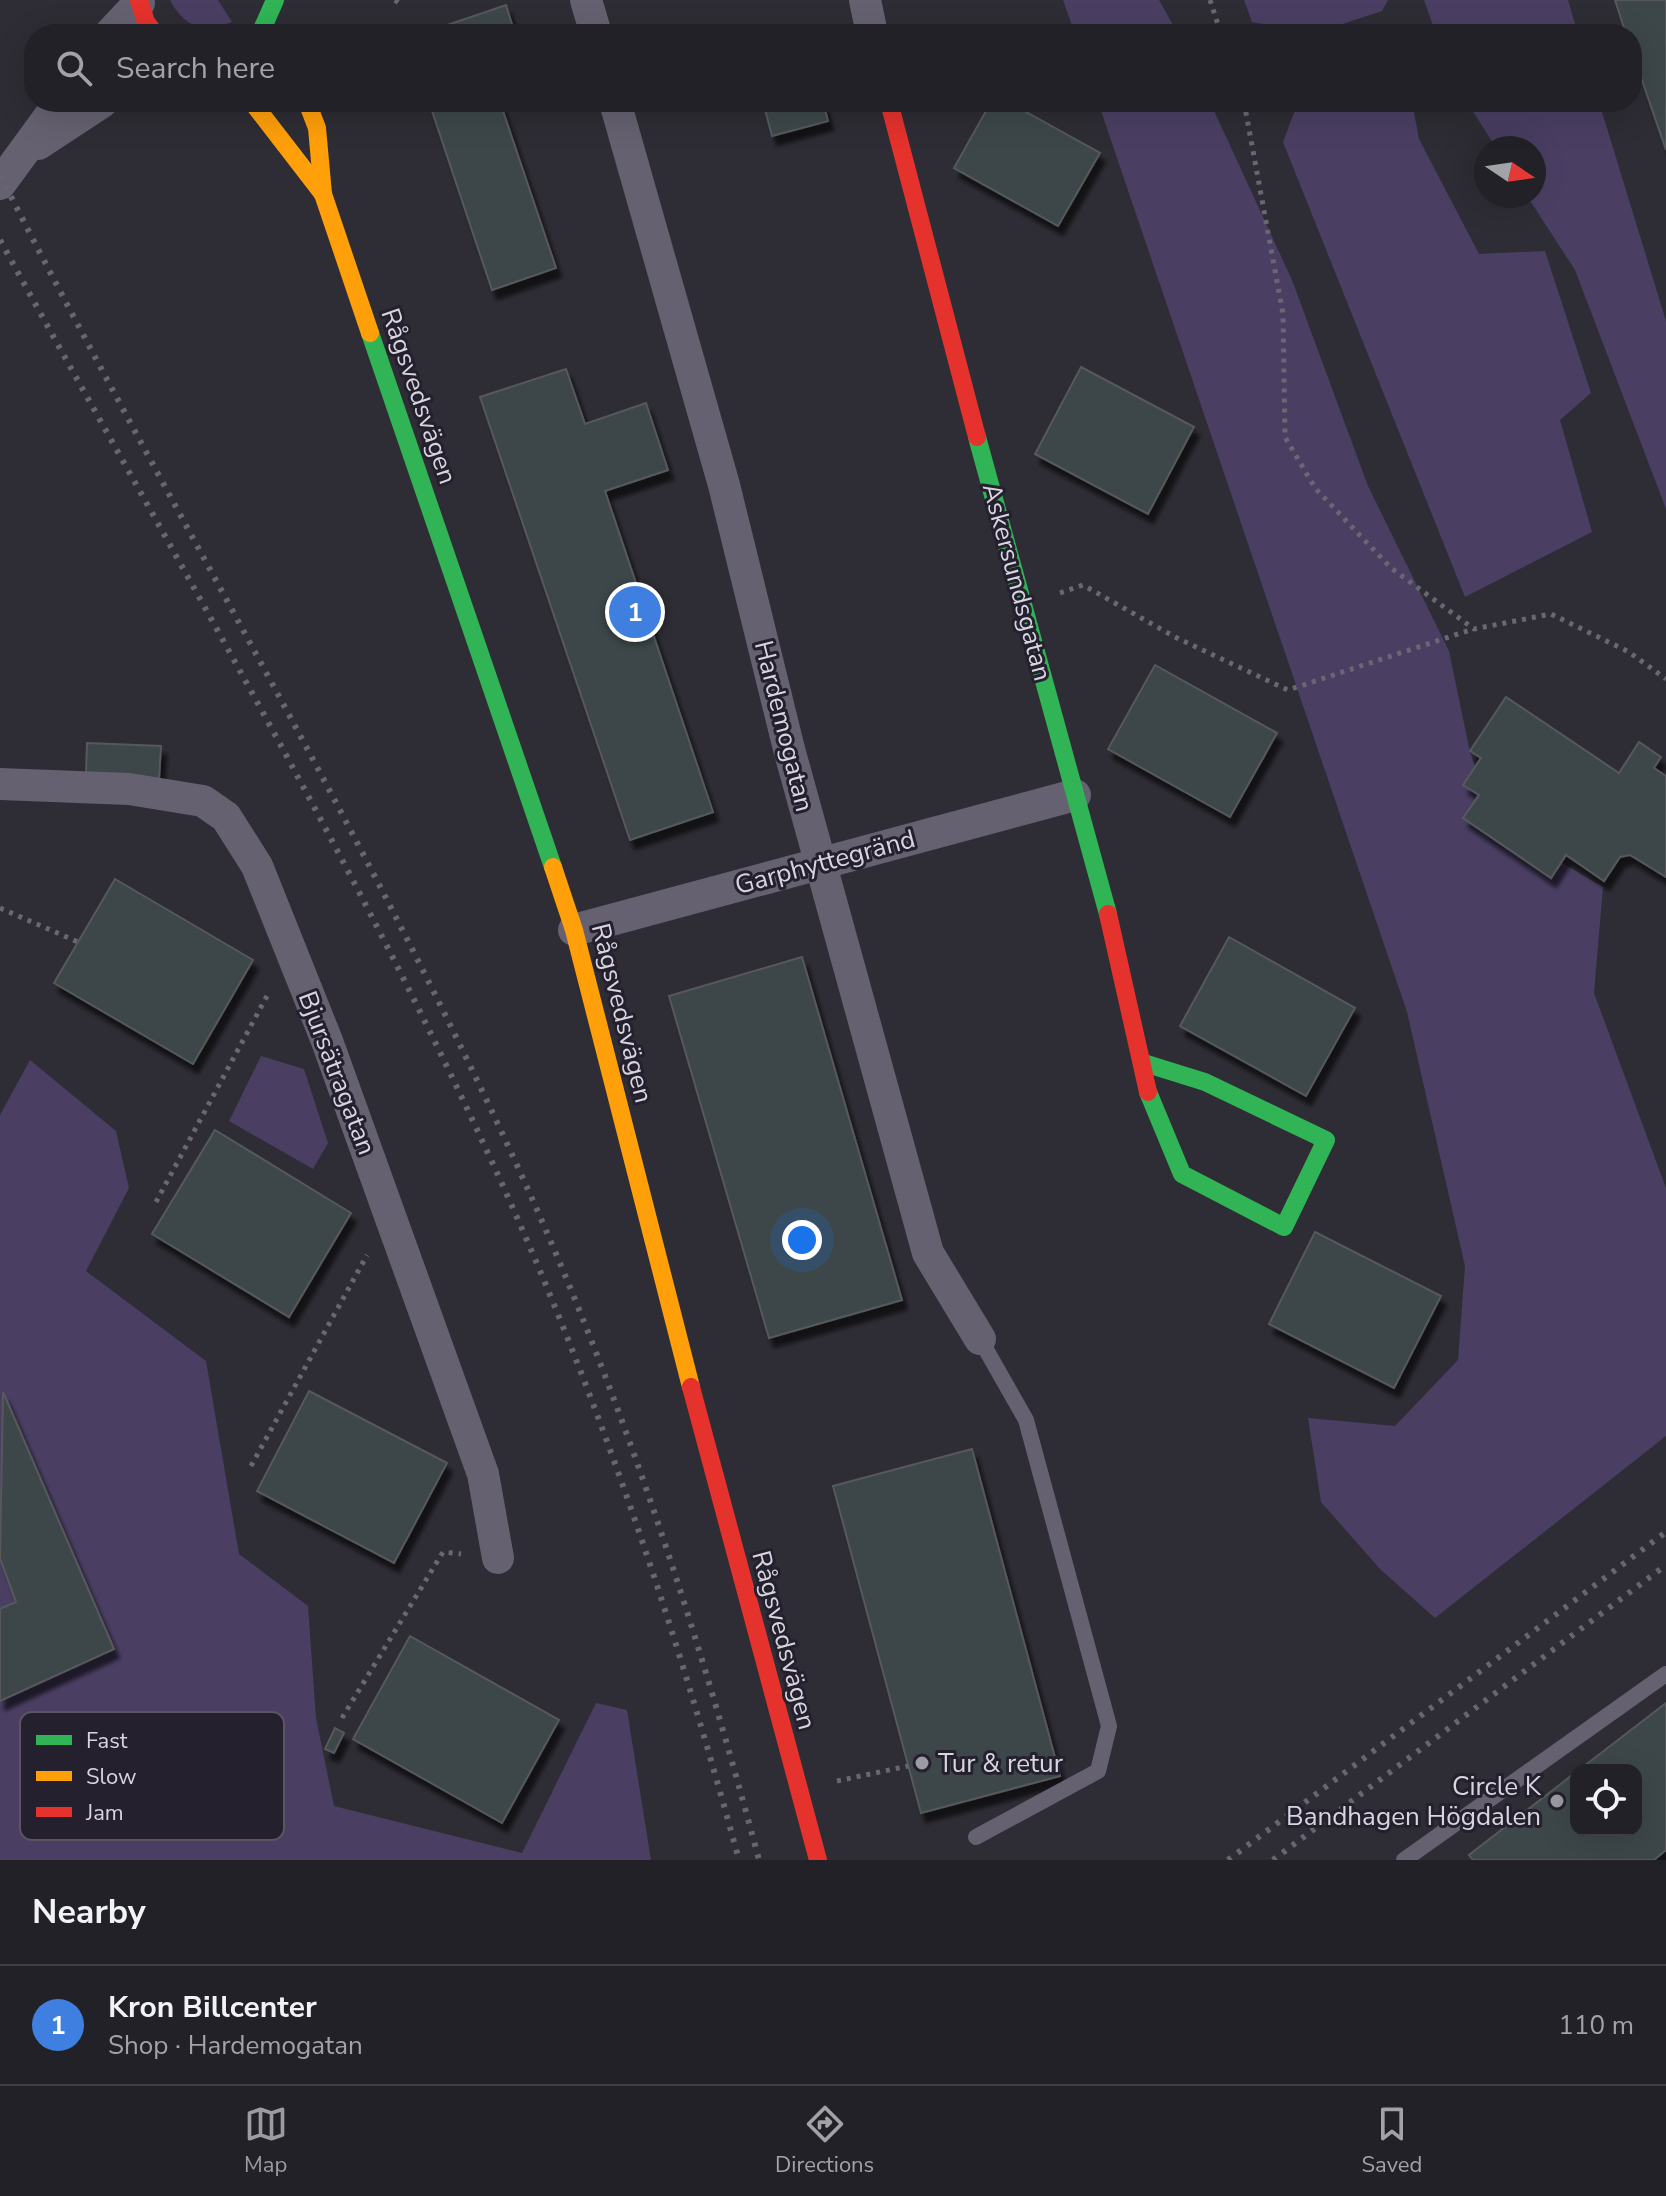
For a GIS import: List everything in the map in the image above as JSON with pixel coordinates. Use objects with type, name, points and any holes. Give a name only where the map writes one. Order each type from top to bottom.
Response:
[{"type":"street","points":[[586,0],[593,24]]},
{"type":"street","points":[[865,0],[870,24]]},
{"type":"street","points":[[119,24],[139,1],[150,24]]},
{"type":"street","points":[[265,24],[274,6]]},
{"type":"street","points":[[0,184],[53,112]]},
{"type":"street","points":[[28,150],[87,112]]},
{"type":"street","name":"Rågsvedsvägen","points":[[260,112],[323,194]]},
{"type":"street","name":"Rågsvedsvägen","points":[[311,112],[317,128],[323,194],[574,930],[726,1525],[818,1860]]},
{"type":"street","name":"Hardemogatan","points":[[618,112],[724,485],[819,863],[928,1253],[980,1339]]},
{"type":"street","name":"Askersundsgatan","points":[[892,112],[1115,938],[1150,1102],[1182,1174],[1284,1227],[1326,1140],[1205,1082],[1144,1063]]},
{"type":"street","name":"Bjursätragatan","points":[[0,784],[129,789],[203,801],[226,817],[257,866],[398,1237],[483,1474],[498,1558]]},
{"type":"street","name":"Garphyttegränd","points":[[574,930],[1075,795]]},
{"type":"lane","points":[[976,1837],[1098,1771],[1109,1726],[1026,1420],[980,1339]]},
{"type":"lane","points":[[1404,1860],[1666,1674]]},
{"type":"path","points":[[1210,0],[1218,24]]},
{"type":"path","points":[[1246,112],[1283,314],[1285,437],[1315,488],[1391,568],[1474,629]]},
{"type":"path","points":[[1024,605],[1083,585],[1175,637],[1288,690],[1474,629],[1551,614],[1629,652],[1666,679]]},
{"type":"path","points":[[0,908],[78,942]]},
{"type":"path","points":[[156,1202],[275,981],[298,968]]},
{"type":"path","points":[[251,1466],[369,1250],[398,1237]]},
{"type":"path","points":[[342,1718],[443,1552],[498,1558]]},
{"type":"path","points":[[832,1782],[908,1766]]},
{"type":"shaded area","points":[[170,0],[218,0],[232,22],[192,24]]},
{"type":"shaded area","points":[[1063,0],[1159,0],[1172,24],[1071,24]]},
{"type":"shaded area","points":[[1244,0],[1388,0],[1382,11],[1342,24],[1252,22]]},
{"type":"shaded area","points":[[1424,0],[1568,0],[1575,24],[1432,24]]},
{"type":"shaded area","points":[[1101,112],[1215,112],[1292,280],[1368,486],[1449,651],[1470,752],[1495,823],[1603,887],[1594,993],[1666,1188],[1666,1436],[1435,1618],[1380,1569],[1321,1502],[1308,1418],[1395,1426],[1458,1360],[1465,1266],[1407,1012]]},
{"type":"shaded area","points":[[1294,112],[1414,112],[1419,139],[1479,254],[1545,251],[1591,393],[1560,420],[1592,532],[1465,597],[1283,142]]},
{"type":"shaded area","points":[[1473,112],[1602,112],[1666,321],[1666,509],[1575,270],[1535,208],[1546,208],[1546,136],[1488,136]]},
{"type":"shaded area","points":[[261,1056],[304,1069],[328,1143],[313,1169],[229,1121]]},
{"type":"shaded area","points":[[30,1060],[116,1131],[129,1188],[86,1271],[206,1361],[239,1554],[308,1606],[316,1718],[334,1806],[522,1853],[596,1703],[627,1710],[651,1860],[0,1860],[0,1115]]},
{"type":"building","points":[[1615,0],[1666,0],[1666,150],[1642,80],[1642,24],[1623,24]]},
{"type":"building","points":[[506,5],[512,24],[450,24]]},
{"type":"building","points":[[432,112],[503,112],[556,268],[492,290]]},
{"type":"building","points":[[766,112],[826,112],[828,121],[772,136]]},
{"type":"building","points":[[985,112],[1026,112],[1100,153],[1058,226],[954,168]]},
{"type":"building","points":[[1081,367],[1194,427],[1148,514],[1035,454]]},
{"type":"building","points":[[566,369],[585,424],[646,403],[668,470],[605,491],[713,812],[630,840],[480,397]]},
{"type":"building","points":[[1155,665],[1277,733],[1230,817],[1108,749]]},
{"type":"building","points":[[1506,697],[1619,773],[1639,742],[1661,757],[1654,768],[1666,776],[1666,877],[1630,855],[1620,857],[1604,881],[1566,855],[1551,878],[1463,818],[1479,795],[1463,785],[1481,758],[1470,751]]},
{"type":"building","points":[[87,743],[161,746],[159,779],[86,775]]},
{"type":"building","points":[[115,879],[253,960],[193,1064],[54,983]]},
{"type":"building","points":[[1229,937],[1355,1008],[1306,1096],[1180,1026]]},
{"type":"building","points":[[802,957],[902,1300],[769,1338],[669,996]]},
{"type":"building","points":[[215,1130],[351,1213],[289,1317],[152,1234]]},
{"type":"building","points":[[1315,1232],[1441,1296],[1394,1388],[1269,1324]]},
{"type":"building","points":[[309,1391],[447,1463],[394,1563],[257,1491]]},
{"type":"building","points":[[3,1392],[114,1649],[0,1701],[0,1609],[16,1602],[0,1558]]},
{"type":"building","points":[[972,1449],[1060,1776],[921,1813],[833,1486]]},
{"type":"building","points":[[410,1636],[559,1720],[502,1823],[353,1739]]},
{"type":"building","name":"Circle K Bandhagen Högdalen","points":[[1666,1703],[1666,1850],[1654,1860],[1473,1860],[1469,1855],[1570,1777],[1570,1836],[1642,1836],[1642,1764],[1587,1764]]},
{"type":"building","points":[[335,1728],[344,1733],[334,1753],[325,1749]]},
{"type":"railway","points":[[0,175],[398,921],[521,1174],[592,1341],[654,1512],[710,1685],[759,1860]]},
{"type":"railway","points":[[0,240],[321,819],[498,1175],[602,1427],[689,1686],[739,1860]]},
{"type":"railway","points":[[1228,1860],[1666,1532]]},
{"type":"railway","points":[[1273,1860],[1666,1565]]},
{"type":"traffic: fast","points":[[264,24],[275,0]]},
{"type":"traffic: fast","points":[[370,333],[553,867]]},
{"type":"traffic: fast","points":[[977,437],[1108,914]]},
{"type":"traffic: fast","points":[[1144,1063],[1205,1082],[1326,1140],[1284,1227],[1182,1174],[1148,1092]]},
{"type":"traffic: slow","points":[[260,112],[323,194]]},
{"type":"traffic: slow","points":[[311,112],[317,128],[323,194],[370,333]]},
{"type":"traffic: slow","points":[[553,867],[574,930],[691,1387]]},
{"type":"traffic: jam","points":[[139,0],[148,24]]},
{"type":"traffic: jam","points":[[892,112],[977,437]]},
{"type":"traffic: jam","points":[[1108,914],[1148,1092]]},
{"type":"traffic: jam","points":[[691,1387],[818,1860]]},
{"type":"place","name":"Kron Billcenter","points":[[635,612]]},
{"type":"place","name":"Tur & retur","points":[[922,1763]]},
{"type":"place","name":"Circle K Bandhagen Högdalen","points":[[1557,1801]]}]
